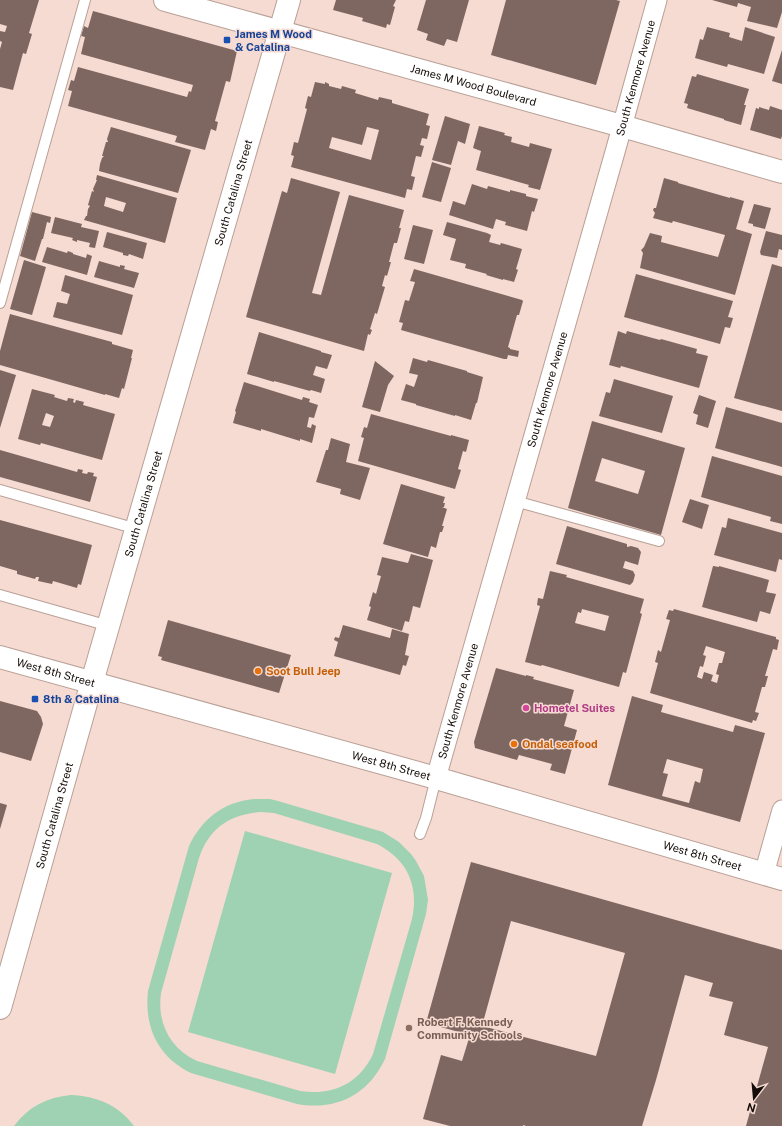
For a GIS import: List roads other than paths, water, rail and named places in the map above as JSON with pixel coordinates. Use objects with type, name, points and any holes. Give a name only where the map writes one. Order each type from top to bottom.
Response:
[{"type":"street","name":"James M Wood Boulevard","points":[[165,0],[782,171]]},
{"type":"street","name":"South Catalina Street","points":[[0,1008],[288,0]]},
{"type":"street","name":"South Kenmore Avenue","points":[[436,778],[657,0]]},
{"type":"street","name":"West 8th Street","points":[[0,656],[436,778],[773,876]]},
{"type":"street","points":[[773,876],[782,810]]},
{"type":"lane","points":[[0,303],[85,0]]},
{"type":"lane","points":[[0,490],[137,529]]},
{"type":"lane","points":[[515,501],[660,540]]},
{"type":"lane","points":[[0,595],[109,626]]},
{"type":"lane","points":[[420,834],[426,818],[436,778]]},
{"type":"place","name":"James M Wood & Catalina","points":[[227,40]]},
{"type":"place","name":"Soot Bull Jeep","points":[[258,671]]},
{"type":"place","name":"8th & Catalina","points":[[35,699]]},
{"type":"place","name":"Hometel Suites","points":[[526,708]]},
{"type":"place","name":"Ondal seafood","points":[[514,744]]},
{"type":"place","name":"Robert F. Kennedy Community Schools","points":[[409,1028]]}]
